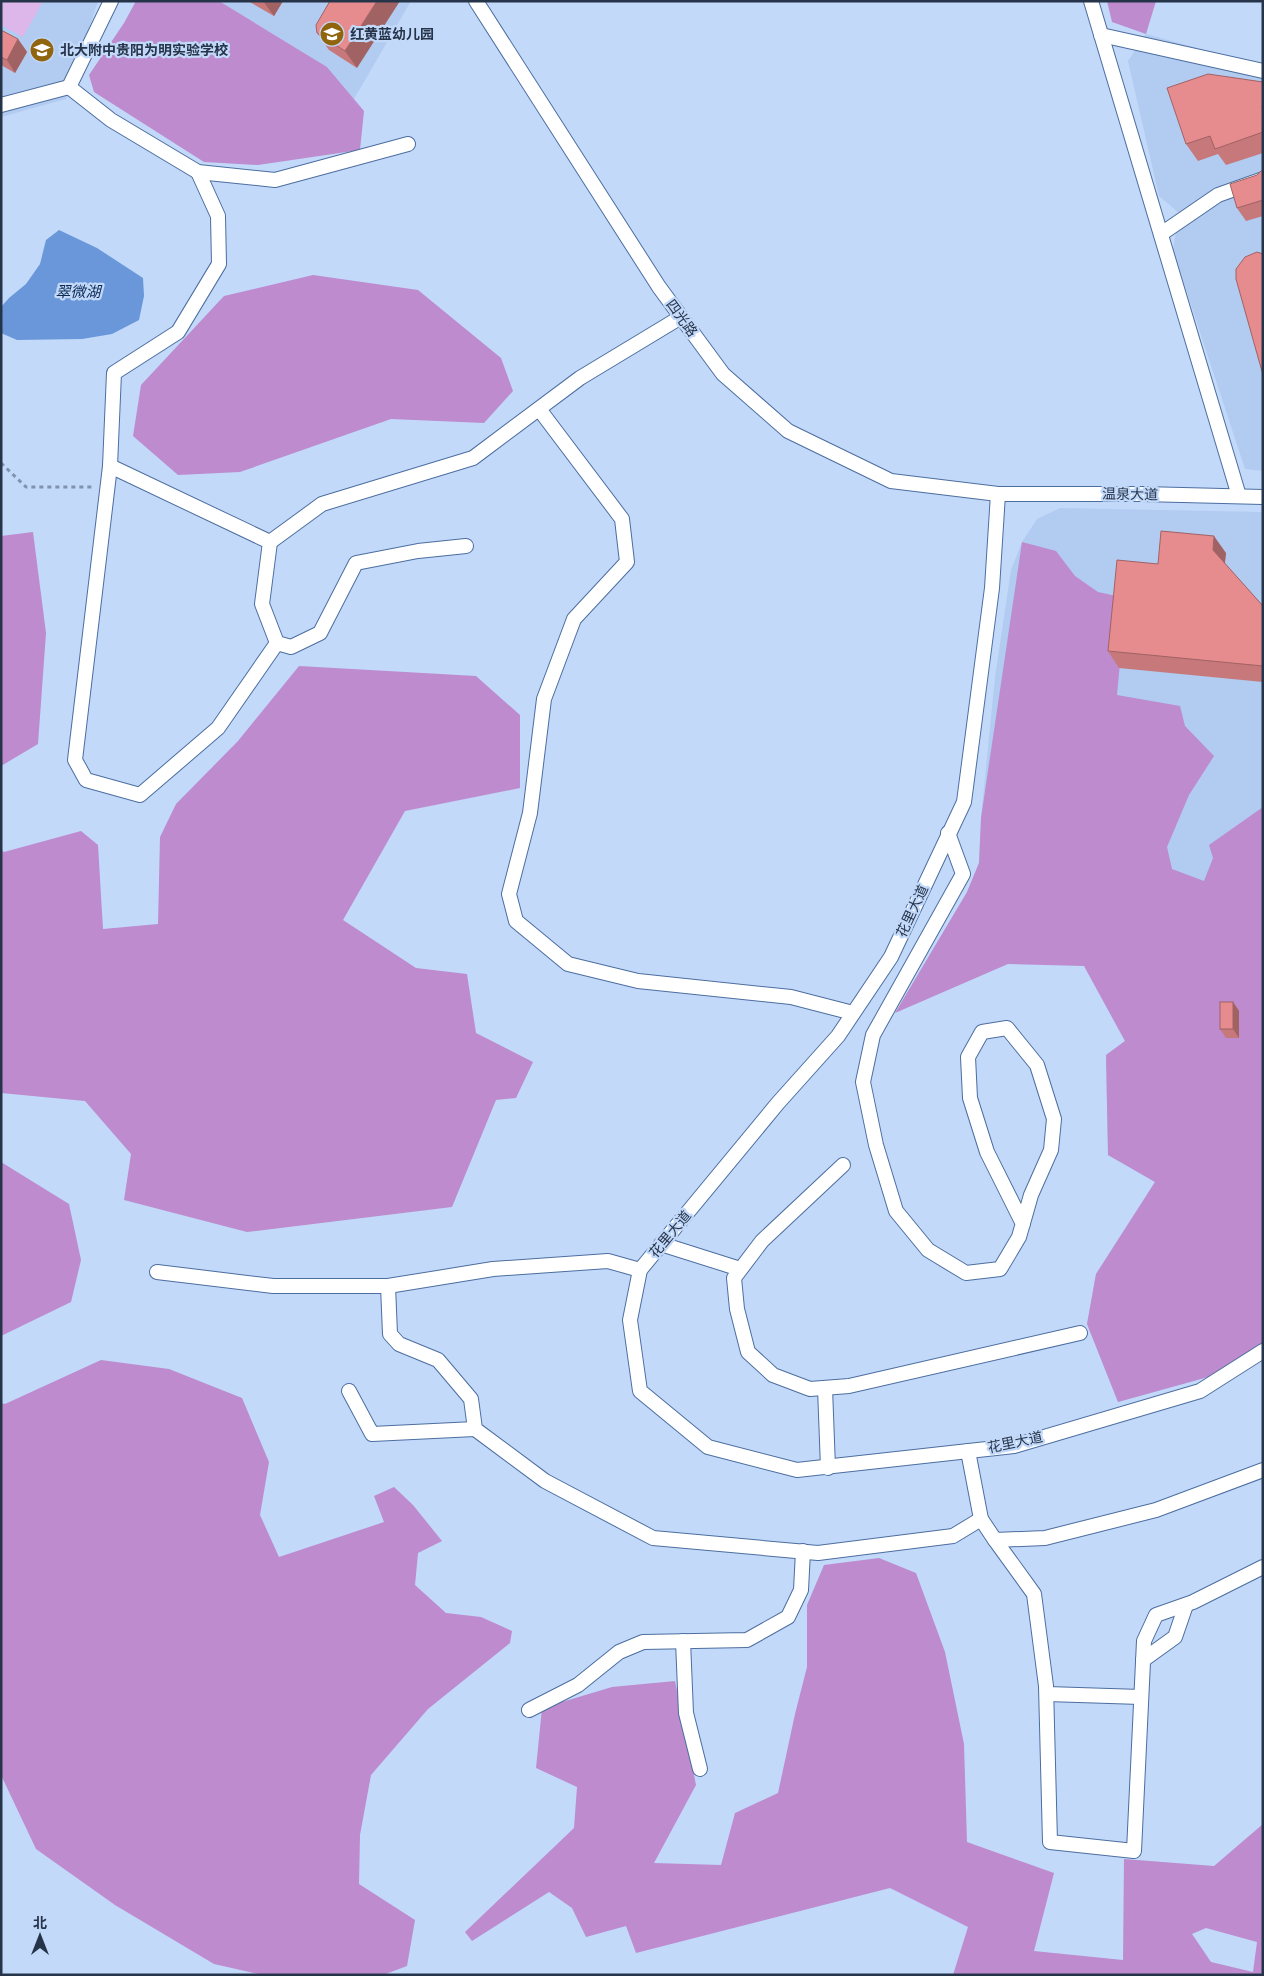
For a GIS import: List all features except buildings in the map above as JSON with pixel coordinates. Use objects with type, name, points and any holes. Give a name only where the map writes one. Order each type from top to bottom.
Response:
[{"type":"street","points":[[1,105],[69,87],[111,1]]},
{"type":"street","name":"四光路","points":[[476,1],[659,287],[723,374],[788,431],[891,481],[998,494]]},
{"type":"street","points":[[1091,1],[1239,496]]},
{"type":"street","points":[[1101,35],[1263,71]]},
{"type":"street","points":[[69,87],[111,120],[198,172],[275,180],[408,144]]},
{"type":"street","points":[[198,172],[218,216],[219,264],[178,332],[114,373],[108,488],[75,760],[86,780],[140,795],[218,728],[277,643]]},
{"type":"street","points":[[1161,234],[1218,195],[1263,179]]},
{"type":"street","points":[[277,643],[262,604],[270,542],[322,504],[473,458],[580,378],[681,317]]},
{"type":"street","points":[[539,409],[622,519],[627,562],[574,619],[544,699],[530,813],[509,894],[516,921],[568,964],[638,981],[791,997],[853,1014]]},
{"type":"street","points":[[110,466],[270,542]]},
{"type":"street","name":"温泉大道","points":[[998,494],[1142,494],[1263,497]]},
{"type":"street","name":"花里大道","points":[[998,494],[992,588],[964,802],[891,957],[838,1036],[778,1103],[640,1270],[630,1320],[640,1391],[708,1447],[797,1470],[1014,1446],[1200,1391],[1263,1351]]},
{"type":"street","points":[[277,643],[292,647],[320,633],[356,563],[418,551],[466,546]]},
{"type":"street","points":[[948,834],[963,874],[872,1035],[863,1082],[876,1145],[896,1211],[928,1250],[966,1273],[1000,1269],[1019,1237],[1032,1195],[1051,1150],[1054,1118],[1037,1065],[1007,1028],[982,1032],[968,1057],[970,1098],[987,1152],[1023,1224]]},
{"type":"street","points":[[843,1165],[762,1241],[734,1278],[737,1309],[748,1352],[773,1375],[810,1389],[849,1386],[1080,1333]]},
{"type":"street","points":[[661,1244],[740,1269]]},
{"type":"street","points":[[157,1272],[273,1286],[388,1286],[493,1269],[608,1262],[640,1270]]},
{"type":"street","points":[[388,1286],[390,1334],[399,1344],[438,1360],[471,1399],[475,1429]]},
{"type":"street","points":[[825,1388],[828,1468]]},
{"type":"street","points":[[349,1391],[372,1434],[475,1429],[545,1481],[653,1538],[818,1552],[952,1536],[981,1519]]},
{"type":"street","points":[[968,1451],[981,1519],[1034,1594],[1047,1694],[1050,1842],[1134,1851],[1144,1641],[1156,1615],[1186,1605],[1263,1567]]},
{"type":"street","points":[[995,1540],[1045,1538],[1156,1510],[1263,1470]]},
{"type":"street","points":[[529,1710],[578,1686],[619,1652],[643,1642],[747,1640],[788,1616],[801,1590],[803,1551]]},
{"type":"street","points":[[1143,1660],[1175,1637],[1186,1605]]},
{"type":"street","points":[[683,1641],[686,1713],[700,1769]]},
{"type":"street","points":[[1047,1694],[1141,1697]]},
{"type":"path","points":[[1,463],[26,487],[108,488]]},
{"type":"shaded area","name":"北大附中贵阳为明实验学校","points":[[1,1],[98,1],[66,99],[1,117]]},
{"type":"shaded area","points":[[1,1],[43,1],[23,37],[1,25]]},
{"type":"shaded area","points":[[136,1],[219,1],[327,67],[364,111],[360,150],[258,165],[204,162],[94,92],[89,75],[124,23]]},
{"type":"shaded area","name":"红黄蓝幼儿园","points":[[219,1],[411,1],[354,99],[327,67]]},
{"type":"shaded area","points":[[1107,1],[1156,1],[1146,34],[1112,22]]},
{"type":"shaded area","points":[[1146,34],[1263,66],[1263,471],[1245,469],[1173,250],[1179,213],[1159,196],[1128,61]]},
{"type":"shaded area","points":[[313,275],[418,290],[501,358],[513,391],[484,423],[391,419],[240,472],[178,475],[133,436],[141,385],[224,296]]},
{"type":"shaded area","points":[[1060,508],[1263,512],[1263,1343],[1208,1377],[1118,1402],[1087,1324],[1096,1274],[1155,1182],[1108,1155],[1106,1055],[1125,1041],[1084,966],[967,892],[979,863],[981,818],[995,677],[1011,570],[1022,542],[1037,519]]},
{"type":"shaded area","points":[[33,532],[46,633],[38,744],[1,766],[1,536]]},
{"type":"shaded area","points":[[1022,542],[1056,551],[1075,576],[1098,592],[1126,598],[1117,695],[1180,706],[1185,726],[1214,756],[1189,795],[1167,847],[1172,869],[1204,881],[1213,858],[1209,845],[1263,807],[1263,1343],[1208,1377],[1118,1402],[1087,1324],[1096,1274],[1155,1182],[1108,1155],[1106,1055],[1125,1041],[1084,966],[1008,964],[895,1013],[967,892],[979,863],[981,818]]},
{"type":"shaded area","points":[[299,666],[476,676],[520,715],[520,788],[405,811],[343,920],[416,968],[467,974],[476,1033],[533,1062],[516,1098],[496,1100],[452,1207],[247,1232],[124,1200],[131,1154],[85,1101],[1,1093],[1,850],[4,852],[81,831],[98,845],[103,929],[158,924],[160,837],[176,804],[238,741]]},
{"type":"shaded area","points":[[1,1162],[69,1204],[81,1260],[71,1302],[1,1336]]},
{"type":"shaded area","points":[[101,1360],[169,1369],[242,1398],[269,1462],[260,1515],[279,1557],[384,1522],[374,1496],[394,1487],[413,1505],[442,1541],[418,1553],[415,1585],[446,1613],[481,1617],[512,1631],[510,1643],[428,1709],[371,1775],[360,1835],[359,1884],[415,1920],[407,1966],[383,1975],[263,1975],[214,1964],[115,1905],[36,1849],[1,1775],[1,1403],[5,1404]]},
{"type":"shaded area","points":[[879,1558],[916,1573],[945,1652],[964,1744],[967,1842],[1054,1873],[1034,1951],[1123,1960],[1124,1859],[1214,1866],[1263,1824],[1263,1975],[953,1975],[968,1927],[890,1888],[636,1953],[626,1926],[586,1937],[572,1908],[549,1892],[472,1941],[465,1932],[574,1828],[577,1787],[536,1768],[542,1708],[612,1687],[675,1681],[696,1785],[654,1863],[721,1865],[735,1813],[778,1793],[807,1667],[807,1605],[824,1565]],"holes":[[[1206,1928],[1257,1942],[1253,1972],[1211,1962],[1192,1934]]]},
{"type":"water","name":"翠微湖","points":[[59,230],[97,248],[143,278],[144,296],[139,320],[112,334],[82,339],[17,340],[1,333],[1,307],[26,284],[40,264],[46,240]]},
{"type":"place","name":"红黄蓝幼儿园","points":[[332,34]]},
{"type":"place","name":"北大附中贵阳为明实验学校","points":[[42,50]]}]
